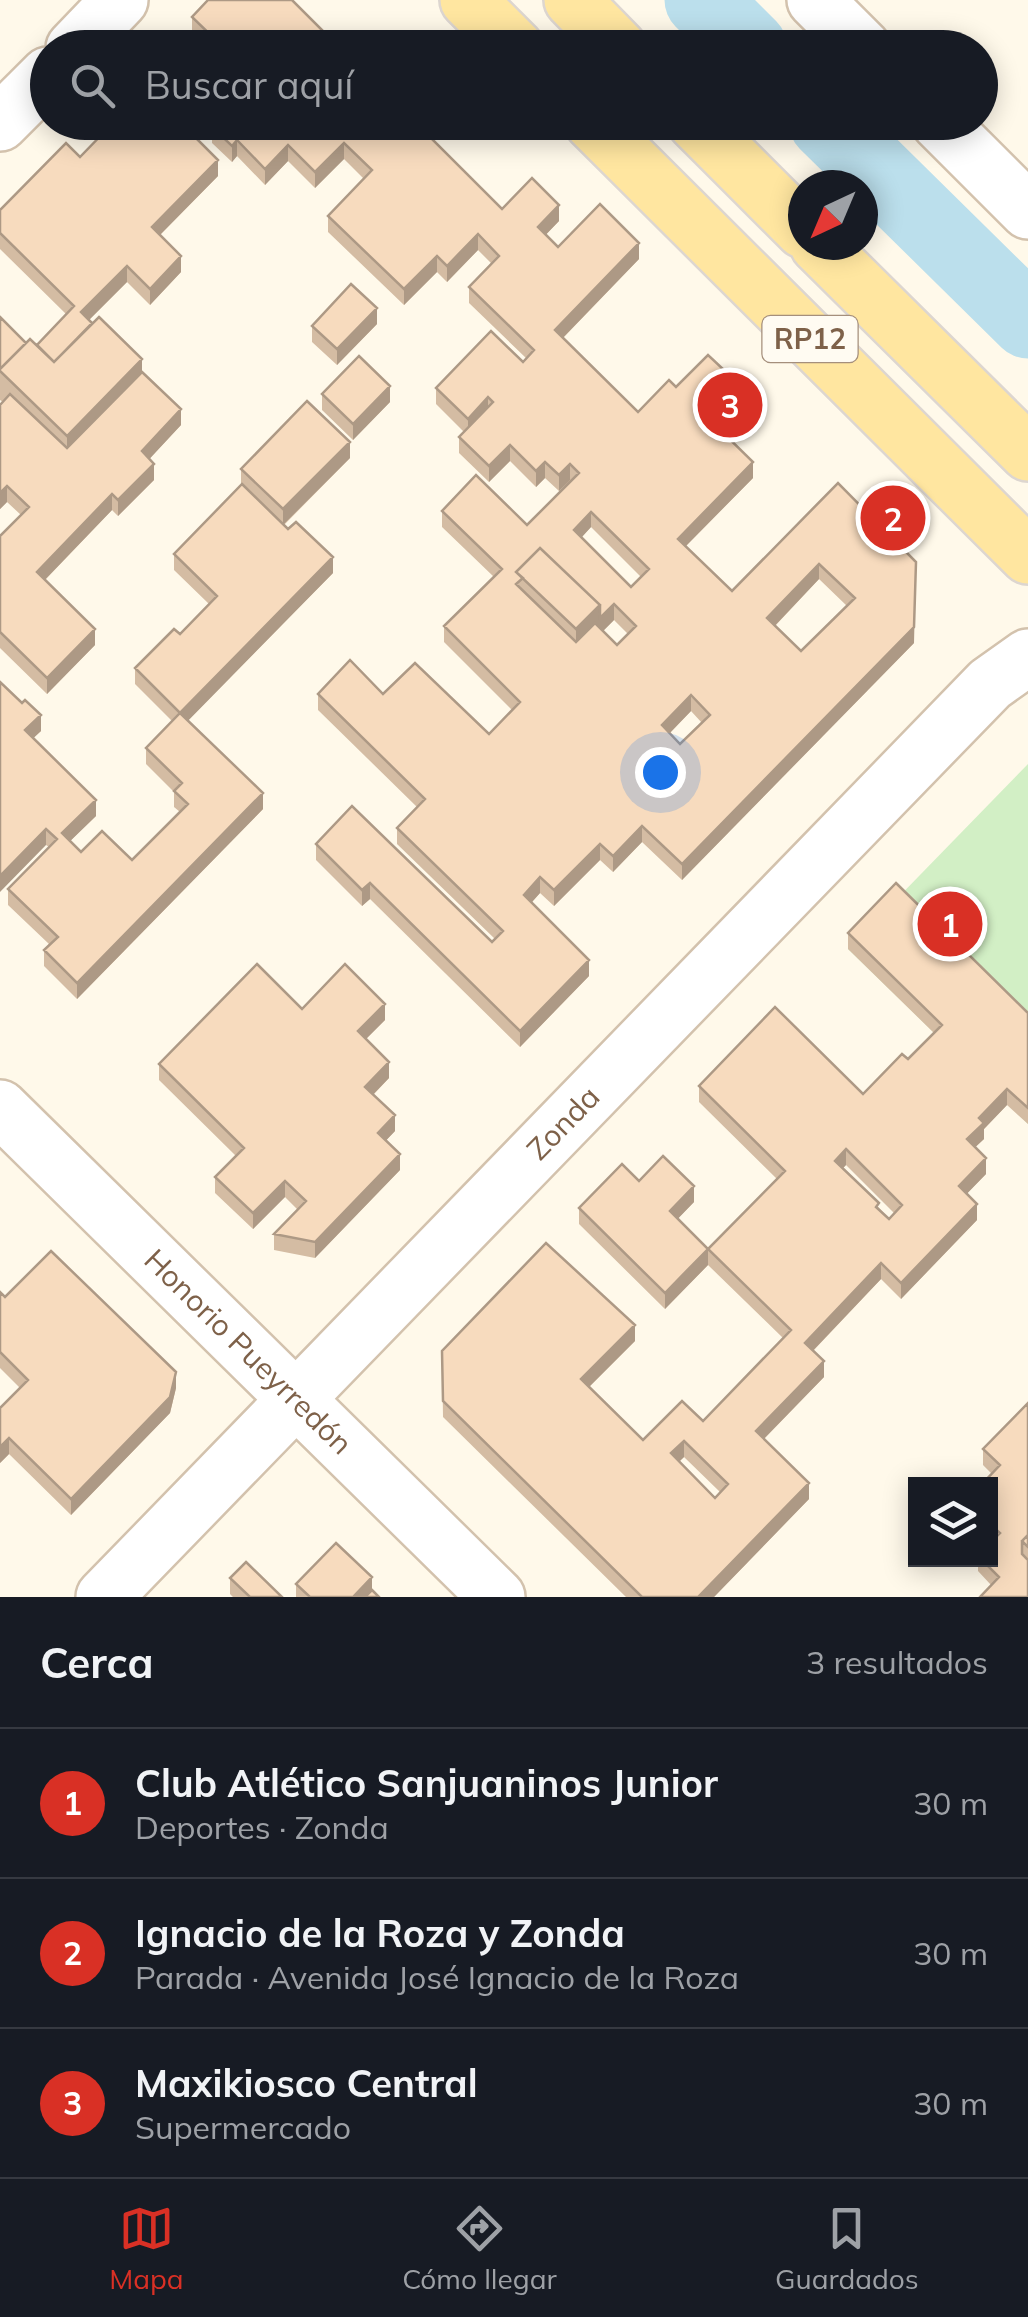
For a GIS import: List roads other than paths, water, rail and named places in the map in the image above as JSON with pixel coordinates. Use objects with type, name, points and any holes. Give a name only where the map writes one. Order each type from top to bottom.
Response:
[{"type":"main road","points":[[468,0],[498,30]]},
{"type":"main road","points":[[572,0],[602,30]]},
{"type":"main road","name":"RP12","points":[[610,140],[1028,556]]},
{"type":"main road","points":[[713,140],[788,215]]},
{"type":"main road","name":"RP12","points":[[833,260],[1028,453]]},
{"type":"street","points":[[91,30],[120,0]]},
{"type":"street","points":[[815,0],[845,30]]},
{"type":"street","points":[[0,123],[30,92]]},
{"type":"street","points":[[956,140],[1028,211]]},
{"type":"street","name":"Zonda","points":[[104,1597],[990,684],[1028,657]]},
{"type":"street","name":"Honorio Pueyrredón","points":[[0,1108],[496,1597]]},
{"type":"waterway","points":[[702,0],[732,30]]},
{"type":"waterway","points":[[844,140],[1028,321]]},
{"type":"place","name":"Maxikiosco Central","points":[[730,405]]},
{"type":"place","name":"Ignacio de la Roza y Zonda","points":[[893,518]]},
{"type":"place","name":"Club Atlético Sanjuaninos Junior","points":[[950,924]]}]
